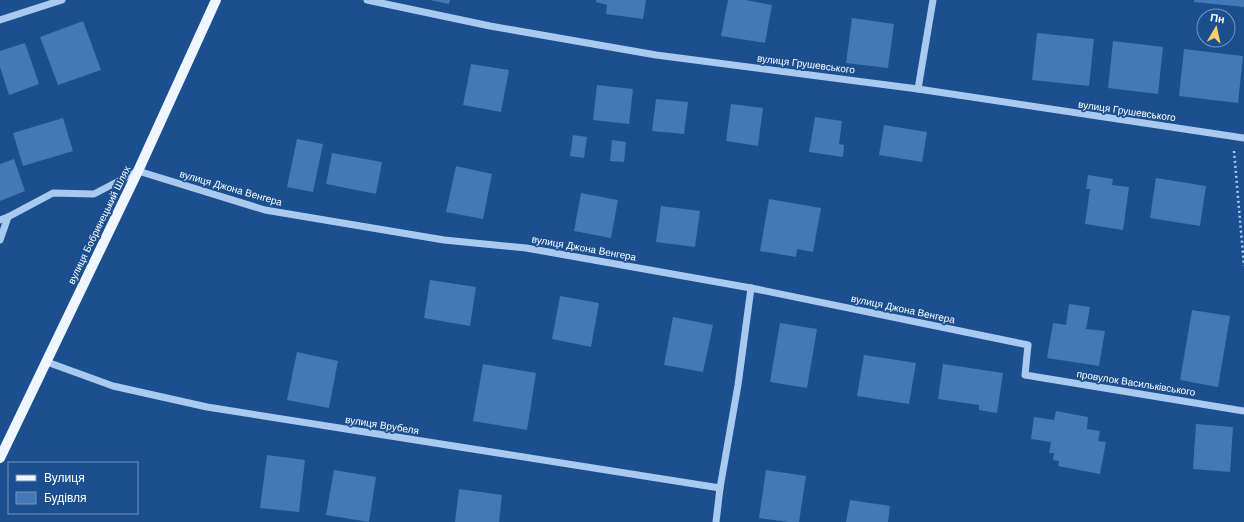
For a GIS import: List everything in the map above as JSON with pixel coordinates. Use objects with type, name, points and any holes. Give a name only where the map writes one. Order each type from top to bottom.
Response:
[{"type":"main road","name":"вулиця Бобринецький Шлях","points":[[0,458],[138,171],[216,0]]},
{"type":"street","points":[[0,20],[62,0]]},
{"type":"street","name":"вулиця Грушевського","points":[[367,0],[490,26],[656,55],[918,89],[1244,138]]},
{"type":"street","points":[[918,89],[933,0]]},
{"type":"street","points":[[0,220],[53,193],[94,194],[138,171]]},
{"type":"street","name":"вулиця Джона Венгера","points":[[138,171],[265,210],[444,240],[526,248],[751,288],[1028,345],[1025,375]]},
{"type":"street","points":[[0,240],[8,217]]},
{"type":"street","points":[[716,522],[720,488],[738,385],[751,288]]},
{"type":"street","name":"вулиця Врубеля","points":[[47,362],[113,386],[207,407],[720,488]]},
{"type":"street","name":"провулок Васильківського","points":[[1025,375],[1244,411]]},
{"type":"path","points":[[1233,137],[1244,266]]},
{"type":"building","points":[[430,0],[450,0],[449,4]]},
{"type":"building","points":[[596,0],[646,0],[643,19],[606,14],[607,5],[596,2]]},
{"type":"building","points":[[728,0],[746,0],[772,5],[765,43],[721,36]]},
{"type":"building","points":[[1194,0],[1244,0],[1244,7],[1194,2]]},
{"type":"building","points":[[852,18],[894,24],[888,68],[846,63]]},
{"type":"building","points":[[83,21],[101,70],[58,85],[40,37]]},
{"type":"building","points":[[1037,33],[1094,39],[1089,86],[1032,80]]},
{"type":"building","points":[[1113,41],[1163,47],[1158,94],[1108,88]]},
{"type":"building","points":[[25,43],[39,84],[9,95],[0,67],[0,51]]},
{"type":"building","points":[[1184,49],[1243,56],[1238,103],[1179,96]]},
{"type":"building","points":[[471,64],[509,70],[501,112],[463,105]]},
{"type":"building","points":[[597,85],[633,89],[629,124],[593,120]]},
{"type":"building","points":[[656,99],[688,102],[684,134],[652,131]]},
{"type":"building","points":[[731,104],[763,108],[758,146],[726,141]]},
{"type":"building","points":[[815,117],[842,121],[839,144],[844,145],[843,157],[809,152]]},
{"type":"building","points":[[63,118],[73,151],[23,166],[13,133]]},
{"type":"building","points":[[884,125],[927,132],[922,162],[879,155]]},
{"type":"building","points":[[573,135],[587,137],[584,158],[570,156]]},
{"type":"building","points":[[297,139],[323,144],[313,192],[287,187]]},
{"type":"building","points":[[612,140],[626,142],[624,162],[610,161]]},
{"type":"building","points":[[332,153],[382,162],[376,194],[326,184]]},
{"type":"building","points":[[14,159],[25,191],[0,201],[0,164]]},
{"type":"building","points":[[456,166],[492,174],[483,219],[446,212]]},
{"type":"building","points":[[1088,175],[1113,179],[1112,185],[1129,187],[1123,230],[1085,224],[1090,189],[1086,189]]},
{"type":"building","points":[[1156,178],[1206,186],[1200,226],[1150,218]]},
{"type":"building","points":[[581,193],[618,200],[611,238],[574,231]]},
{"type":"building","points":[[769,199],[821,208],[813,252],[797,249],[796,257],[760,251]]},
{"type":"building","points":[[661,206],[700,211],[695,247],[656,242]]},
{"type":"building","points":[[430,280],[476,287],[470,326],[424,318]]},
{"type":"building","points":[[560,296],[599,303],[591,347],[552,339]]},
{"type":"building","points":[[1069,304],[1090,307],[1086,329],[1105,331],[1099,366],[1047,358],[1053,323],[1066,325]]},
{"type":"building","points":[[1192,310],[1230,316],[1218,387],[1180,380]]},
{"type":"building","points":[[673,317],[713,325],[703,372],[664,365]]},
{"type":"building","points":[[780,323],[817,329],[807,388],[770,382]]},
{"type":"building","points":[[297,352],[338,361],[329,408],[287,400]]},
{"type":"building","points":[[864,355],[916,363],[909,404],[857,396]]},
{"type":"building","points":[[483,364],[536,373],[527,430],[473,421]]},
{"type":"building","points":[[943,364],[1003,373],[997,413],[979,410],[979,405],[938,399]]},
{"type":"building","points":[[1056,411],[1088,417],[1087,429],[1100,431],[1098,441],[1106,442],[1100,474],[1058,466],[1059,461],[1053,460],[1054,453],[1049,453],[1051,442],[1031,439],[1034,417],[1054,420]]},
{"type":"building","points":[[1196,424],[1233,427],[1230,472],[1193,469]]},
{"type":"building","points":[[267,455],[305,460],[299,512],[260,508]]},
{"type":"building","points":[[334,470],[376,477],[369,522],[326,515]]},
{"type":"building","points":[[766,470],[806,476],[799,522],[759,518]]},
{"type":"building","points":[[459,489],[502,495],[499,522],[455,522]]},
{"type":"building","points":[[850,500],[890,506],[888,522],[846,522]]}]
